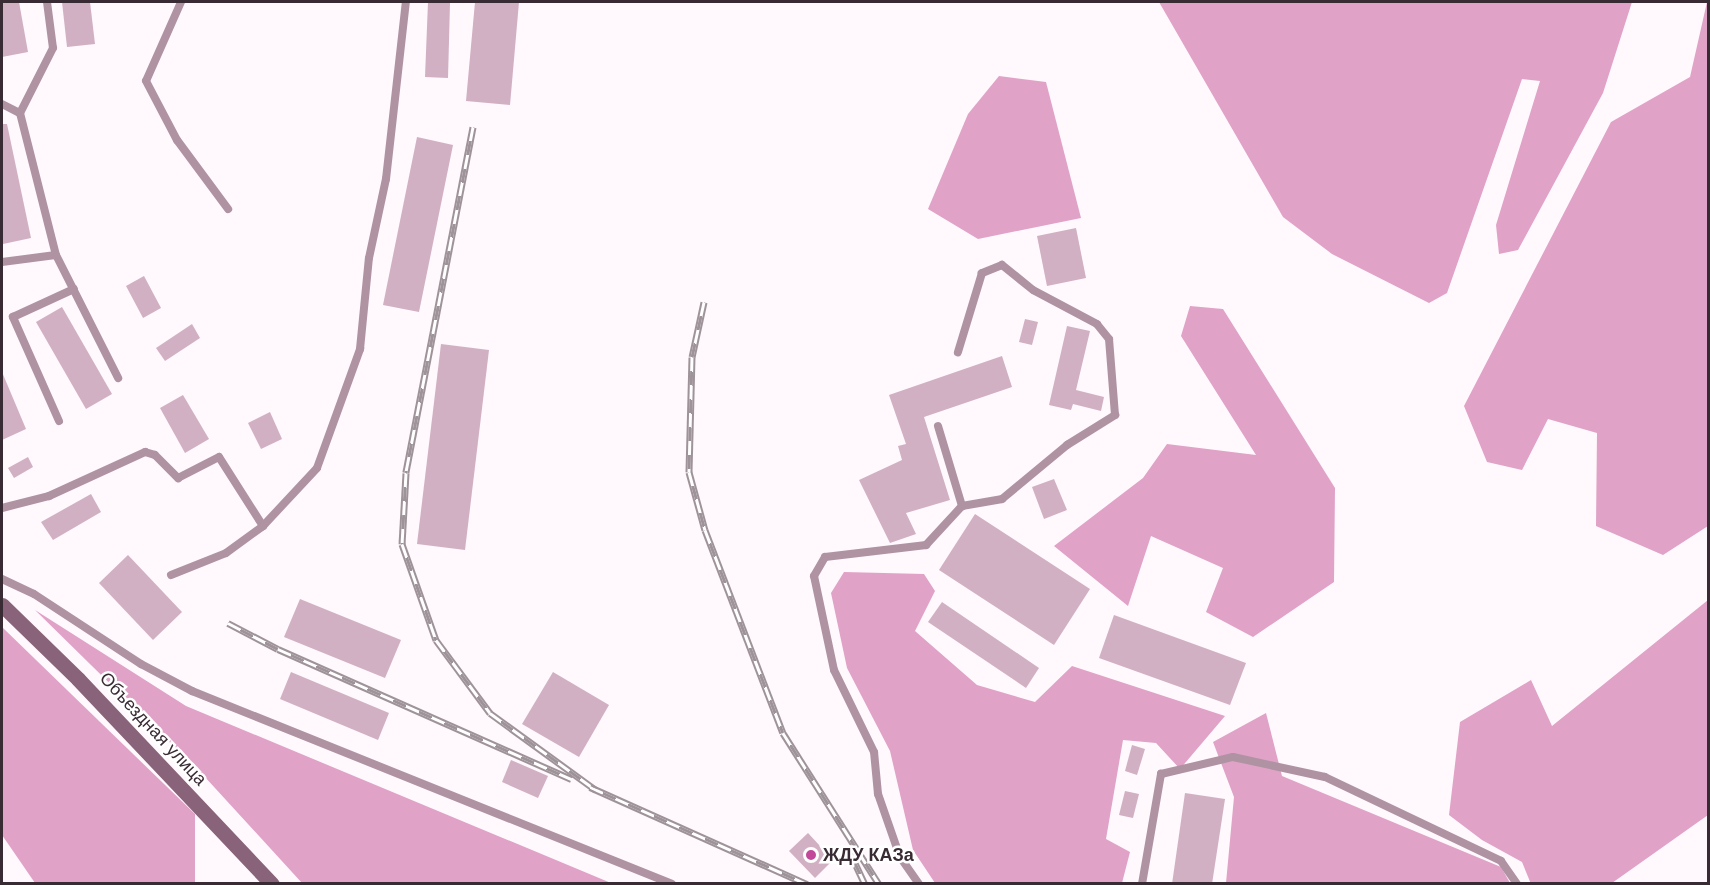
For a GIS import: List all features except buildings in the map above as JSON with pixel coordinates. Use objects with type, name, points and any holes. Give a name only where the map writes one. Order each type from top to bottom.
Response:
[{"type":"main road","name":"Объездная улица","points":[[2,605],[78,679],[272,884]]},
{"type":"lane","points":[[47,2],[53,48],[20,113],[56,255],[118,378]]},
{"type":"lane","points":[[181,2],[146,81],[177,141],[228,209]]},
{"type":"lane","points":[[171,575],[226,553],[263,526],[317,468],[360,349],[369,258],[386,179],[406,2]]},
{"type":"lane","points":[[2,104],[20,113]]},
{"type":"lane","points":[[2,262],[56,255]]},
{"type":"lane","points":[[920,884],[900,857],[878,794],[874,752],[834,670],[814,576],[825,557],[926,545],[962,506],[1002,499],[1067,446],[1115,415],[1109,339],[1097,324],[1033,290],[1002,265],[982,273],[958,352]]},
{"type":"lane","points":[[59,422],[13,317],[74,289]]},
{"type":"lane","points":[[938,426],[962,506]]},
{"type":"lane","points":[[2,508],[49,496],[145,452],[155,455],[178,478],[219,458],[263,526]]},
{"type":"lane","points":[[2,579],[34,594],[141,664],[192,691],[672,884]]},
{"type":"lane","points":[[1142,884],[1161,774],[1233,757],[1324,777],[1501,861],[1517,884]]},
{"type":"shaded area","points":[[1159,2],[1632,2],[1603,93],[1518,250],[1499,254],[1496,225],[1540,81],[1522,79],[1447,293],[1429,303],[1332,254],[1283,217]]},
{"type":"shaded area","points":[[1707,2],[1708,526],[1663,555],[1596,526],[1597,433],[1548,419],[1522,470],[1487,462],[1464,406],[1611,122],[1690,77]]},
{"type":"shaded area","points":[[999,76],[1046,82],[1081,218],[978,239],[928,209],[968,114]]},
{"type":"shaded area","points":[[1190,306],[1223,309],[1335,488],[1334,582],[1253,637],[1206,612],[1223,568],[1151,536],[1128,606],[1054,546],[1143,478],[1167,444],[1256,455],[1181,336]]},
{"type":"shaded area","points":[[844,572],[924,574],[935,591],[915,631],[977,685],[1035,702],[1072,666],[1225,716],[1180,769],[1156,743],[1123,740],[1106,839],[1130,852],[1122,883],[935,883],[913,850],[890,751],[847,668],[831,593]]},
{"type":"shaded area","points":[[1708,600],[1708,815],[1612,883],[1531,884],[1522,862],[1482,840],[1449,815],[1460,722],[1531,680],[1552,726]]},
{"type":"shaded area","points":[[35,610],[186,706],[611,883],[302,883],[204,776]]},
{"type":"shaded area","points":[[2,627],[195,814],[195,883],[35,883],[2,835]]},
{"type":"shaded area","points":[[1266,713],[1282,776],[1501,867],[1510,883],[1226,883],[1234,797],[1213,742]]},
{"type":"railway","points":[[473,127],[406,473],[402,544],[436,640],[490,713],[596,790]]},
{"type":"railway","points":[[704,302],[692,357],[689,472],[705,530],[783,733],[879,884]]},
{"type":"railway","points":[[228,623],[278,649],[571,779]]},
{"type":"railway","points":[[590,787],[807,884]]},
{"type":"railway","points":[[848,848],[865,884]]},
{"type":"place","name":"ЖДУ КАЗа","points":[[811,855]]}]
